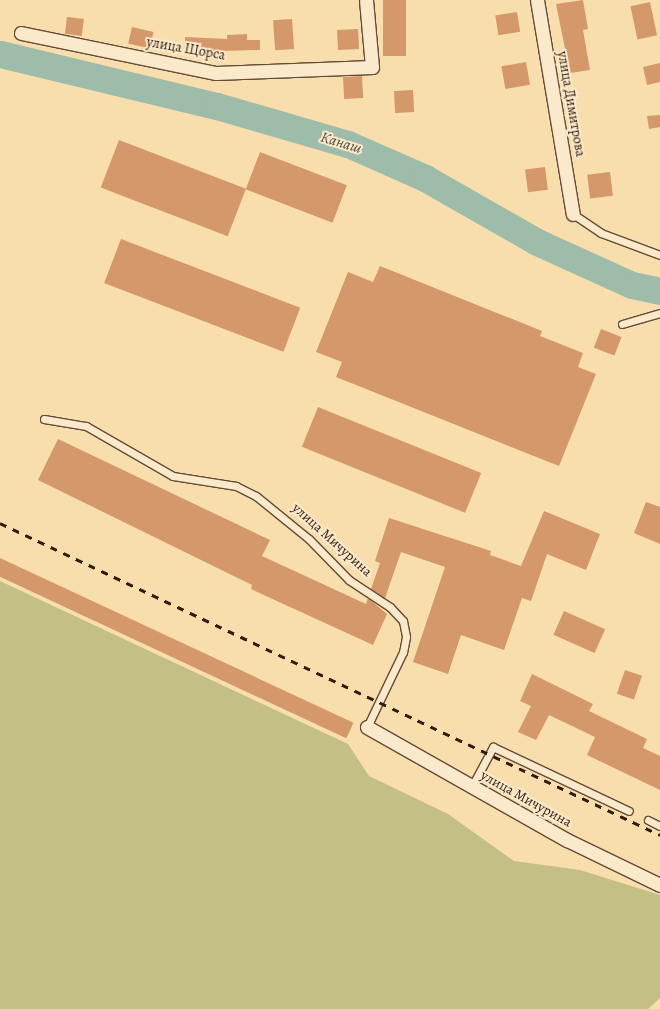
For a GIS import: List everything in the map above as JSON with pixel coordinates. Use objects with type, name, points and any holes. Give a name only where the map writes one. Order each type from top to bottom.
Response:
[{"type":"street","name":"улица Щорса","points":[[21,33],[216,73],[372,67],[366,0]]},
{"type":"street","name":"улица Димитрова","points":[[537,0],[573,214]]},
{"type":"street","name":"улица Мичурина","points":[[367,726],[472,788],[660,885]]},
{"type":"lane","points":[[573,214],[601,233],[660,255]]},
{"type":"lane","points":[[622,324],[660,313]]},
{"type":"lane","name":"улица Мичурина","points":[[44,419],[86,426],[173,476],[236,486],[256,496],[309,539],[349,580],[390,607],[403,621],[406,637],[403,652],[367,726]]},
{"type":"lane","points":[[472,788],[493,748],[629,811]]},
{"type":"lane","points":[[648,820],[660,826]]},
{"type":"shaded area","points":[[0,581],[348,744],[369,776],[448,814],[514,861],[580,870],[660,895],[660,998],[648,1009],[0,1009]]},
{"type":"building","points":[[383,0],[406,0],[406,56],[383,56]]},
{"type":"building","points":[[583,0],[588,29],[583,30],[590,70],[570,73],[556,4]]},
{"type":"building","points":[[650,2],[657,35],[638,39],[630,6]]},
{"type":"building","points":[[517,12],[520,32],[498,35],[495,15]]},
{"type":"building","points":[[67,17],[84,19],[82,36],[65,34]]},
{"type":"building","points":[[292,19],[294,49],[275,50],[273,20]]},
{"type":"building","points":[[132,27],[153,32],[150,49],[128,44]]},
{"type":"building","points":[[358,29],[359,49],[338,50],[337,30]]},
{"type":"building","points":[[247,34],[247,40],[260,40],[260,50],[185,52],[185,37],[227,39],[227,35]]},
{"type":"building","points":[[526,62],[530,85],[505,89],[501,66]]},
{"type":"building","points":[[660,63],[660,82],[647,85],[643,67]]},
{"type":"building","points":[[362,76],[363,98],[344,99],[343,77]]},
{"type":"building","points":[[413,90],[414,112],[395,113],[394,91]]},
{"type":"building","points":[[660,115],[660,127],[649,129],[647,116]]},
{"type":"building","points":[[119,140],[246,189],[228,236],[101,188]]},
{"type":"building","points":[[260,152],[347,185],[332,223],[246,189]]},
{"type":"building","points":[[545,167],[548,190],[528,192],[525,169]]},
{"type":"building","points":[[610,172],[613,196],[590,199],[587,175]]},
{"type":"building","points":[[121,239],[300,308],[283,352],[104,283]]},
{"type":"building","points":[[380,266],[542,331],[540,336],[583,353],[578,367],[596,374],[559,466],[336,377],[342,362],[316,352],[348,272],[373,282]]},
{"type":"building","points":[[601,329],[622,337],[614,356],[594,348]]},
{"type":"building","points":[[318,407],[481,473],[465,513],[302,447]]},
{"type":"building","points":[[58,439],[270,540],[262,556],[366,604],[368,598],[387,614],[373,645],[251,589],[252,585],[38,480]]},
{"type":"building","points":[[646,502],[660,507],[660,544],[634,533]]},
{"type":"building","points":[[544,511],[600,534],[586,570],[547,554],[531,601],[522,598],[504,650],[461,635],[448,674],[413,662],[445,567],[401,552],[385,598],[371,589],[380,563],[375,561],[389,518],[491,551],[490,555],[521,566]]},
{"type":"building","points":[[0,558],[353,723],[346,738],[0,577]]},
{"type":"building","points":[[564,611],[605,629],[595,653],[553,635]]},
{"type":"building","points":[[625,670],[642,676],[634,699],[617,694]]},
{"type":"building","points":[[532,674],[593,704],[589,711],[647,739],[643,748],[660,756],[660,790],[587,755],[595,737],[549,715],[536,740],[518,732],[531,706],[520,701]]},
{"type":"waterway","name":"Канаш","points":[[0,54],[217,106],[348,144],[425,178],[537,242],[632,285],[660,291]]},
{"type":"railway","points":[[0,523],[660,835]]}]
